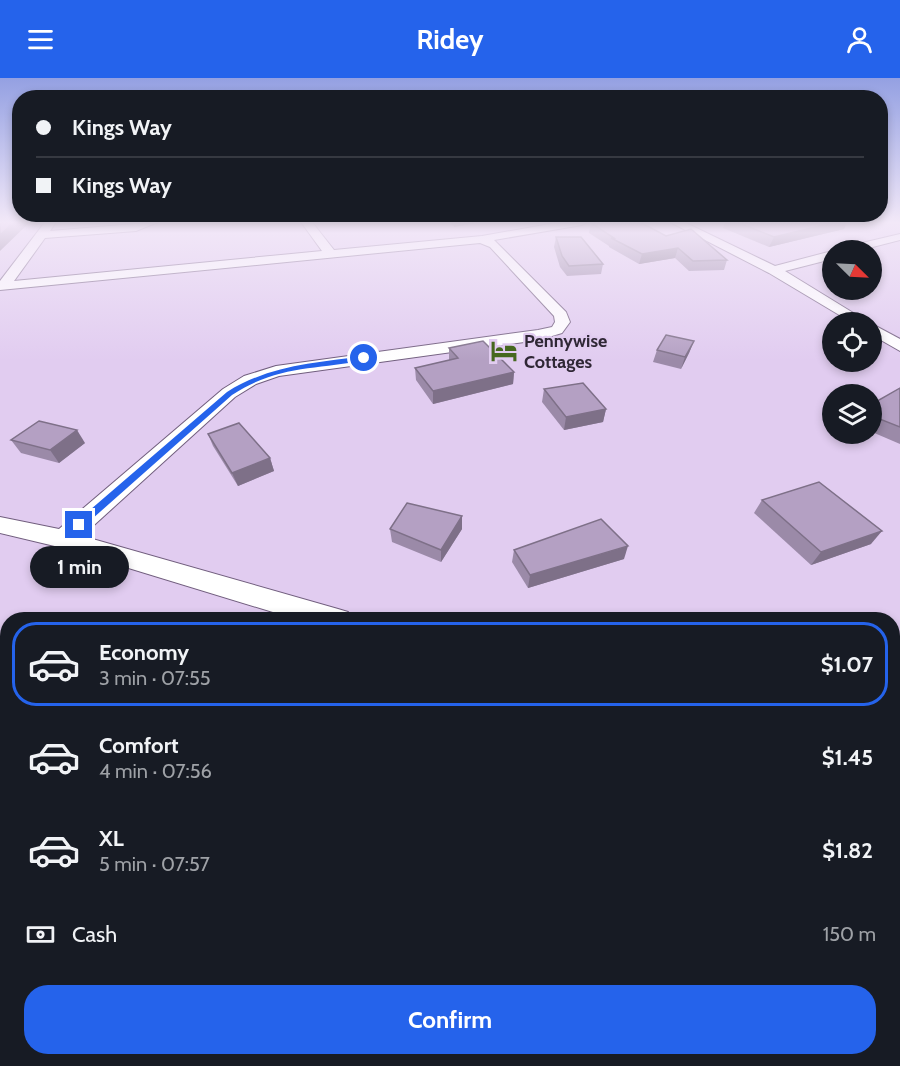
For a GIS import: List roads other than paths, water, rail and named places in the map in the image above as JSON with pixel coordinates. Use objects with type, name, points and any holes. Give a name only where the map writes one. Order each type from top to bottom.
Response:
[{"type":"street","points":[[1,286],[16,268]]},
{"type":"street","points":[[1,286],[186,268]]},
{"type":"street","points":[[64,539],[189,427],[229,393],[250,380],[276,371],[539,335],[556,330],[563,322],[561,315],[516,268]]},
{"type":"street","points":[[770,268],[844,312]]},
{"type":"street","points":[[774,270],[781,268]]},
{"type":"street","points":[[882,335],[900,346]]},
{"type":"street","points":[[0,525],[64,539],[311,612]]},
{"type":"place","name":"Pennywise Cottages","points":[[504,351]]}]
